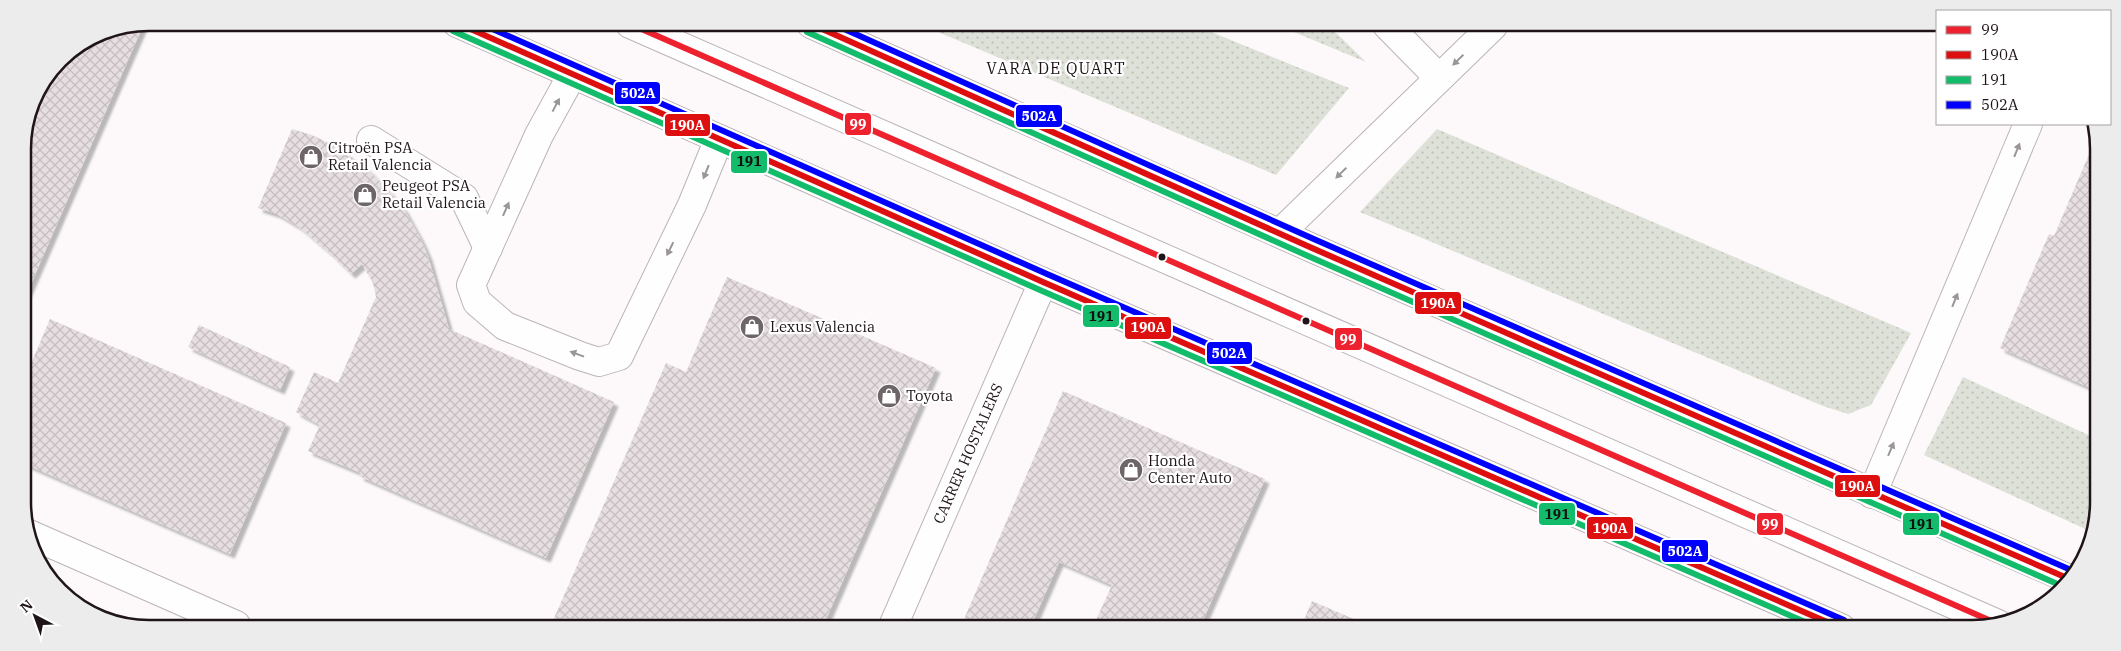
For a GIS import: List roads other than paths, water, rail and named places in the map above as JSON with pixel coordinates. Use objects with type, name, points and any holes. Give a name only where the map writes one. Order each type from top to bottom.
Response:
[{"type":"main road","points":[[475,31],[1043,282],[1820,619]]},
{"type":"main road","points":[[646,31],[1985,618]]},
{"type":"main road","points":[[828,31],[1280,233],[2063,576]]},
{"type":"main road","points":[[1393,31],[1439,78]]},
{"type":"main road","points":[[1280,233],[1488,31]]},
{"type":"main road","points":[[572,74],[539,135],[471,285],[477,302],[505,326],[599,362],[619,356],[692,205],[719,139]]},
{"type":"main road","points":[[1872,494],[2028,125]]},
{"type":"main road","points":[[371,140],[464,198],[488,248]]},
{"type":"main road","name":"CARRER HOSTALERS","points":[[896,620],[1043,282]]},
{"type":"main road","points":[[37,537],[227,620]]},
{"type":"place","name":"Citroën PSA Retail Valencia","points":[[311,157]]},
{"type":"place","name":"Peugeot PSA Retail Valencia","points":[[365,195]]},
{"type":"place","name":"Lexus Valencia","points":[[752,327]]},
{"type":"place","name":"Toyota","points":[[889,396]]},
{"type":"place","name":"Honda Center Auto","points":[[1131,470]]},
{"type":"district","name":"VARA DE QUART","points":[[1056,68]]}]
